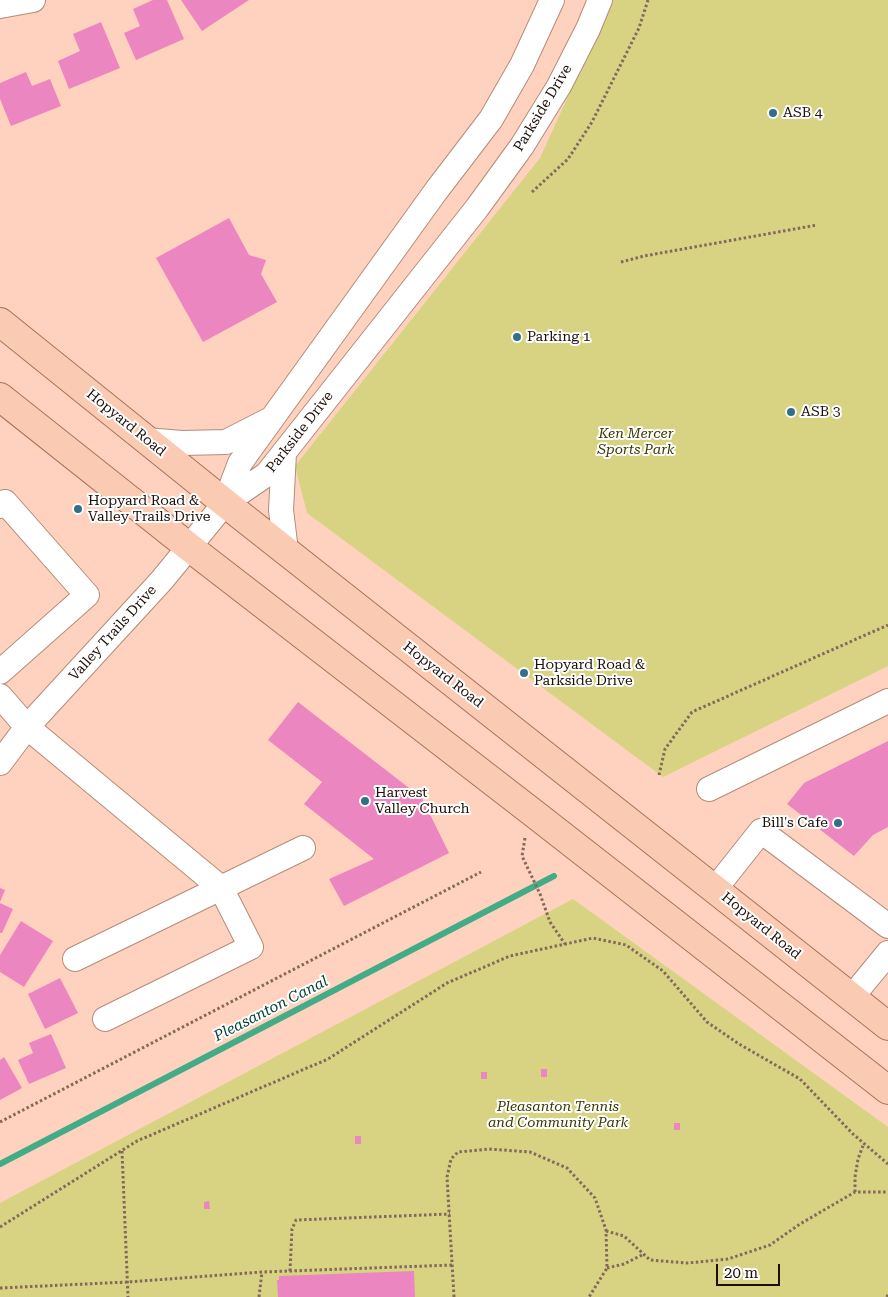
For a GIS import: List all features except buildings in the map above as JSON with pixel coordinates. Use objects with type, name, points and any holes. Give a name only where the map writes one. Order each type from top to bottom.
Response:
[{"type":"main road","name":"Hopyard Road","points":[[0,322],[225,503],[888,1026]]},
{"type":"main road","points":[[0,397],[189,547],[888,1090]]},
{"type":"street","points":[[0,6],[33,0]]},
{"type":"street","name":"Parkside Drive","points":[[225,503],[240,463],[436,191],[491,119],[522,66],[552,0]]},
{"type":"street","name":"Parkside Drive","points":[[225,503],[267,474],[477,208],[522,146],[559,86],[588,29],[600,0]]},
{"type":"street","points":[[146,440],[182,443],[226,442],[273,418]]},
{"type":"street","points":[[284,453],[281,510],[286,551]]},
{"type":"street","points":[[0,506],[5,502],[87,594],[0,672]]},
{"type":"street","name":"Valley Trails Drive","points":[[0,763],[27,727],[162,580],[225,503]]},
{"type":"street","points":[[0,696],[27,727],[221,888],[251,947],[105,1019]]},
{"type":"street","points":[[709,789],[888,701]]},
{"type":"street","points":[[715,889],[760,831],[888,926]]},
{"type":"street","points":[[75,959],[304,848]]},
{"type":"street","points":[[851,998],[888,953]]},
{"type":"path","points":[[532,192],[568,160],[592,122],[639,28],[648,0]]},
{"type":"path","points":[[621,262],[644,256],[817,225]]},
{"type":"path","points":[[660,775],[665,749],[692,712],[888,624]]},
{"type":"path","points":[[522,856],[540,894],[550,922],[565,944]]},
{"type":"path","points":[[0,1122],[482,872]]},
{"type":"path","points":[[0,1227],[137,1141],[328,1059],[447,983],[510,956],[593,938],[626,945],[664,970],[707,1022],[739,1044],[800,1079],[853,1134],[888,1164]]},
{"type":"path","points":[[855,1192],[858,1159],[864,1143]]},
{"type":"path","points":[[454,1297],[447,1177],[451,1158],[458,1152],[489,1148],[530,1152],[567,1168],[595,1198],[606,1230],[607,1268],[589,1297]]},
{"type":"path","points":[[122,1150],[128,1297]]},
{"type":"path","points":[[606,1230],[624,1236],[650,1260],[687,1263],[728,1259],[770,1245],[800,1224],[855,1192],[888,1192]]},
{"type":"path","points":[[290,1271],[292,1229],[296,1220],[450,1214]]},
{"type":"path","points":[[607,1268],[624,1264],[644,1254]]},
{"type":"path","points":[[0,1288],[128,1282],[262,1272],[453,1265]]},
{"type":"path","points":[[259,1297],[262,1272]]},
{"type":"green space","name":"Ken Mercer Sports Park","points":[[612,0],[888,0],[888,666],[663,777],[307,513],[295,466],[540,158]]},
{"type":"green space","name":"Pleasanton Tennis and Community Park","points":[[573,899],[888,1127],[888,1297],[0,1297],[0,1203]]},
{"type":"waterway","name":"Pleasanton Canal","points":[[0,1164],[554,876]]},
{"type":"place","name":"ASB 4","points":[[773,113]]},
{"type":"place","name":"Parking 1","points":[[517,337]]},
{"type":"place","name":"ASB 3","points":[[791,412]]},
{"type":"place","name":"Hopyard Road & Valley Trails Drive","points":[[78,509]]},
{"type":"place","name":"Hopyard Road & Parkside Drive","points":[[524,673]]},
{"type":"place","name":"Harvest Valley Church","points":[[365,801]]},
{"type":"place","name":"Bill's Cafe","points":[[838,823]]}]
